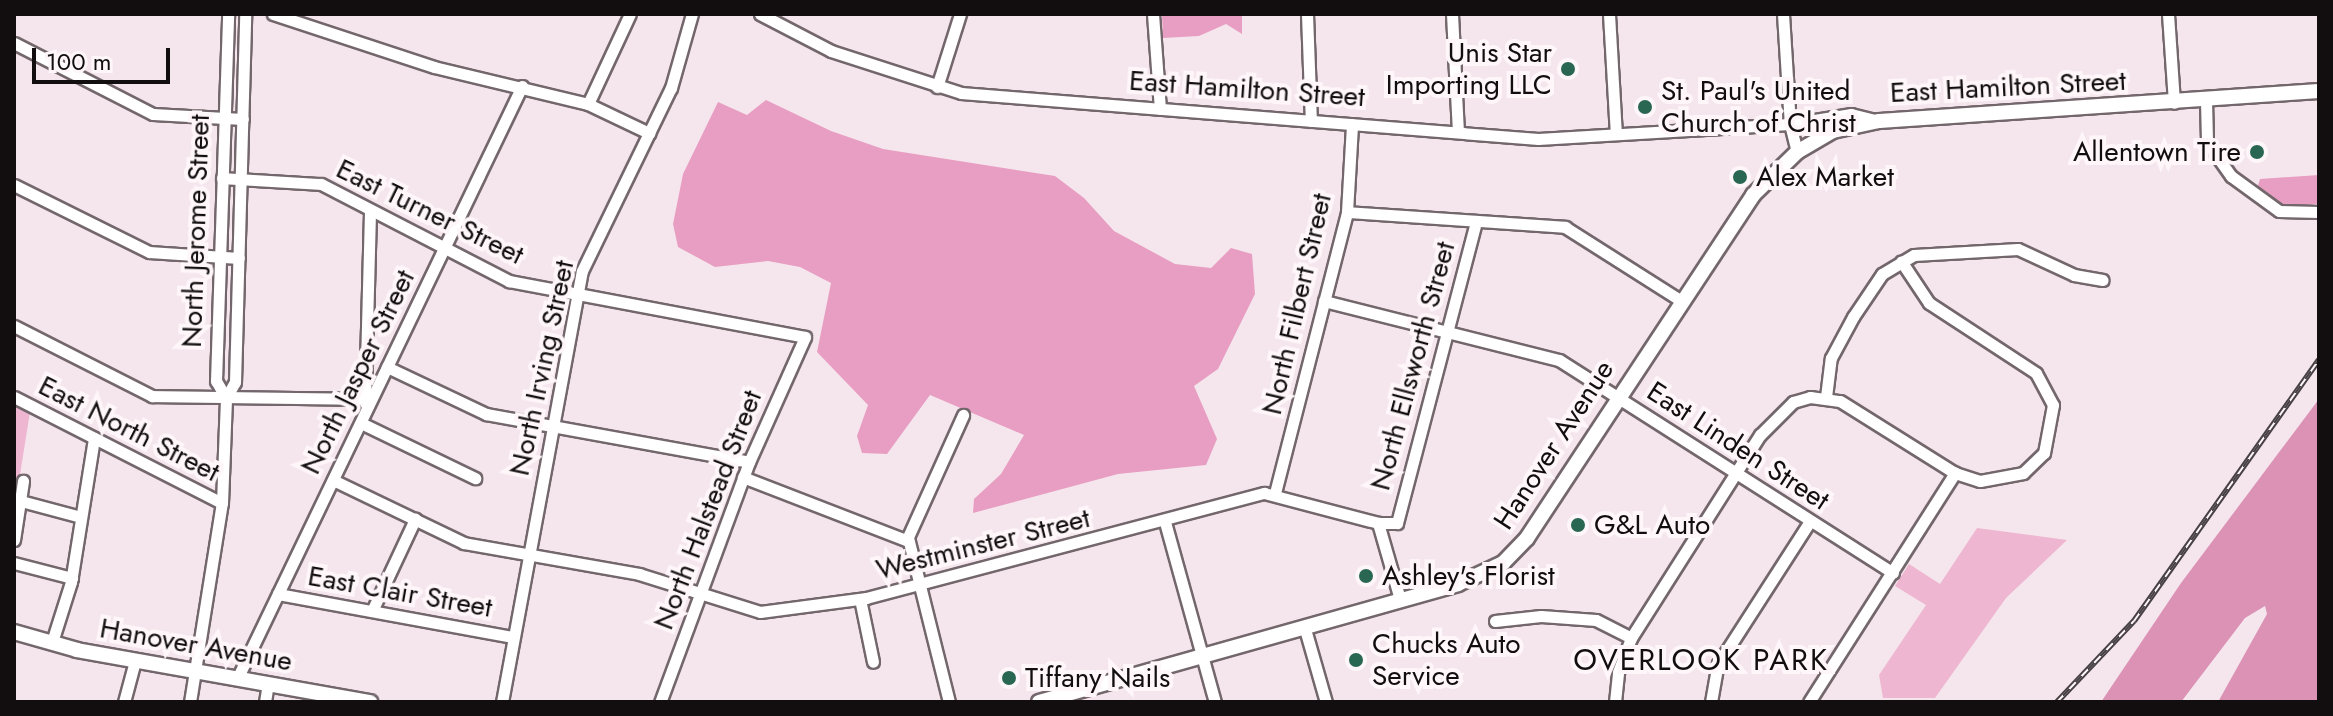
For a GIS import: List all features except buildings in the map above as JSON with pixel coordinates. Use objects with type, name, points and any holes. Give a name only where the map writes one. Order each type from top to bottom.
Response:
[{"type":"main road","name":"East Hamilton Street","points":[[1879,121],[2319,91]]},
{"type":"main road","name":"Hanover Avenue","points":[[1039,702],[1471,580],[1517,551],[1680,300],[1753,195],[1797,152],[1833,131],[1879,121]]},
{"type":"main road","name":"Hanover Avenue","points":[[14,632],[135,661],[370,702]]},
{"type":"street","name":"North Jerome Street","points":[[226,398],[216,381],[228,14]]},
{"type":"street","name":"North Jerome Street","points":[[190,702],[222,503],[226,398],[235,382],[245,14]]},
{"type":"street","points":[[273,14],[308,19],[434,67],[588,104],[649,133]]},
{"type":"street","points":[[588,104],[630,14]]},
{"type":"street","name":"North Irving Street","points":[[502,702],[582,271],[675,77],[692,14]]},
{"type":"street","name":"East Hamilton Street","points":[[760,14],[831,51],[961,93],[1538,139],[1790,124],[1851,114],[1879,121]]},
{"type":"street","points":[[937,87],[960,14]]},
{"type":"street","points":[[1153,14],[1160,109]]},
{"type":"street","points":[[1307,14],[1311,121]]},
{"type":"street","points":[[1452,14],[1458,131]]},
{"type":"street","points":[[1609,14],[1616,134]]},
{"type":"street","points":[[1783,14],[1790,124],[1797,152]]},
{"type":"street","points":[[2168,14],[2174,103]]},
{"type":"street","points":[[14,43],[153,114],[243,119]]},
{"type":"street","name":"North Jasper Street","points":[[237,679],[522,86]]},
{"type":"street","points":[[2206,100],[2207,142],[2231,176],[2279,211],[2319,212]]},
{"type":"street","name":"North Filbert Street","points":[[1275,493],[1347,212],[1352,124]]},
{"type":"street","name":"East Turner Street","points":[[222,178],[321,184],[509,281],[805,337]]},
{"type":"street","points":[[14,185],[149,252],[239,258]]},
{"type":"street","points":[[370,211],[363,419],[475,478]]},
{"type":"street","points":[[1347,212],[1565,227],[1680,300]]},
{"type":"street","name":"North Ellsworth Street","points":[[1400,599],[1378,523],[1397,523],[1476,221]]},
{"type":"street","points":[[1826,397],[1837,346],[1871,289],[1901,261],[1914,255],[2018,249],[2074,275],[2103,280]]},
{"type":"street","points":[[1615,702],[1618,672],[1631,638],[1737,473],[1783,410],[1793,402],[1826,397],[1853,407],[1955,473],[1980,481],[2023,473],[2044,453],[2053,405],[2036,373],[1929,303],[1901,261]]},
{"type":"street","name":"East Linden Street","points":[[1324,301],[1559,360],[1893,573]]},
{"type":"street","points":[[14,326],[152,396],[365,399]]},
{"type":"street","name":"North Halstead Street","points":[[660,702],[743,477],[805,337]]},
{"type":"street","points":[[387,367],[486,414],[749,462]]},
{"type":"street","name":"East North Street","points":[[14,397],[222,503]]},
{"type":"street","points":[[949,702],[908,541],[963,415]]},
{"type":"street","points":[[52,642],[72,578],[94,438]]},
{"type":"street","points":[[1809,702],[1955,473]]},
{"type":"street","points":[[743,477],[908,541]]},
{"type":"street","name":"Westminster Street","points":[[333,480],[464,543],[702,590],[760,612],[860,599],[1275,493]]},
{"type":"street","points":[[14,540],[23,481]]},
{"type":"street","points":[[1275,493],[1378,523]]},
{"type":"street","points":[[21,501],[81,517]]},
{"type":"street","points":[[372,611],[415,519]]},
{"type":"street","points":[[1711,702],[1718,664],[1810,521]]},
{"type":"street","points":[[1165,522],[1215,702]]},
{"type":"street","points":[[14,563],[72,578]]},
{"type":"street","name":"East Clair Street","points":[[278,594],[513,637]]},
{"type":"street","points":[[860,599],[873,662]]},
{"type":"street","points":[[1495,621],[1541,616],[1596,620],[1631,638]]},
{"type":"street","points":[[1305,629],[1326,702]]},
{"type":"street","points":[[124,702],[135,661]]},
{"type":"street","points":[[265,702],[268,684]]},
{"type":"shaded area","points":[[1162,14],[1242,14],[1242,34],[1226,24],[1199,36],[1163,38]]},
{"type":"shaded area","points":[[766,100],[831,131],[883,149],[1055,176],[1084,198],[1114,231],[1175,264],[1211,268],[1231,248],[1252,254],[1255,294],[1218,369],[1194,386],[1217,439],[1206,465],[1118,474],[973,513],[974,499],[1001,474],[1024,435],[930,395],[887,454],[862,453],[857,436],[868,405],[817,352],[831,283],[800,267],[768,261],[715,267],[678,247],[673,224],[683,174],[718,102],[747,115]]},
{"type":"shaded area","points":[[2319,175],[2319,204],[2286,206],[2257,189],[2260,179]]},
{"type":"shaded area","points":[[2319,399],[2319,702],[2218,702],[2267,614],[2265,606],[2245,618],[2181,702],[2101,702],[2181,583]]},
{"type":"shaded area","points":[[14,403],[30,412],[19,481],[14,480]]},
{"type":"shaded area","points":[[1977,528],[2067,540],[2006,598],[1935,698],[1883,698],[1879,675],[1926,605],[1895,586],[1909,564],[1940,584]]},
{"type":"railway","points":[[2057,702],[2134,621],[2319,360]]},
{"type":"place","name":"Unis Star Importing LLC","points":[[1568,69]]},
{"type":"place","name":"St. Paul's United Church of Christ","points":[[1645,107]]},
{"type":"place","name":"Allentown Tire","points":[[2257,152]]},
{"type":"place","name":"Alex Market","points":[[1740,177]]},
{"type":"place","name":"G&L Auto","points":[[1578,525]]},
{"type":"place","name":"Ashley's Florist","points":[[1366,576]]},
{"type":"place","name":"Chucks Auto Service","points":[[1356,660]]},
{"type":"place","name":"Tiffany Nails","points":[[1009,678]]},
{"type":"district","name":"OVERLOOK PARK","points":[[1701,660]]}]
